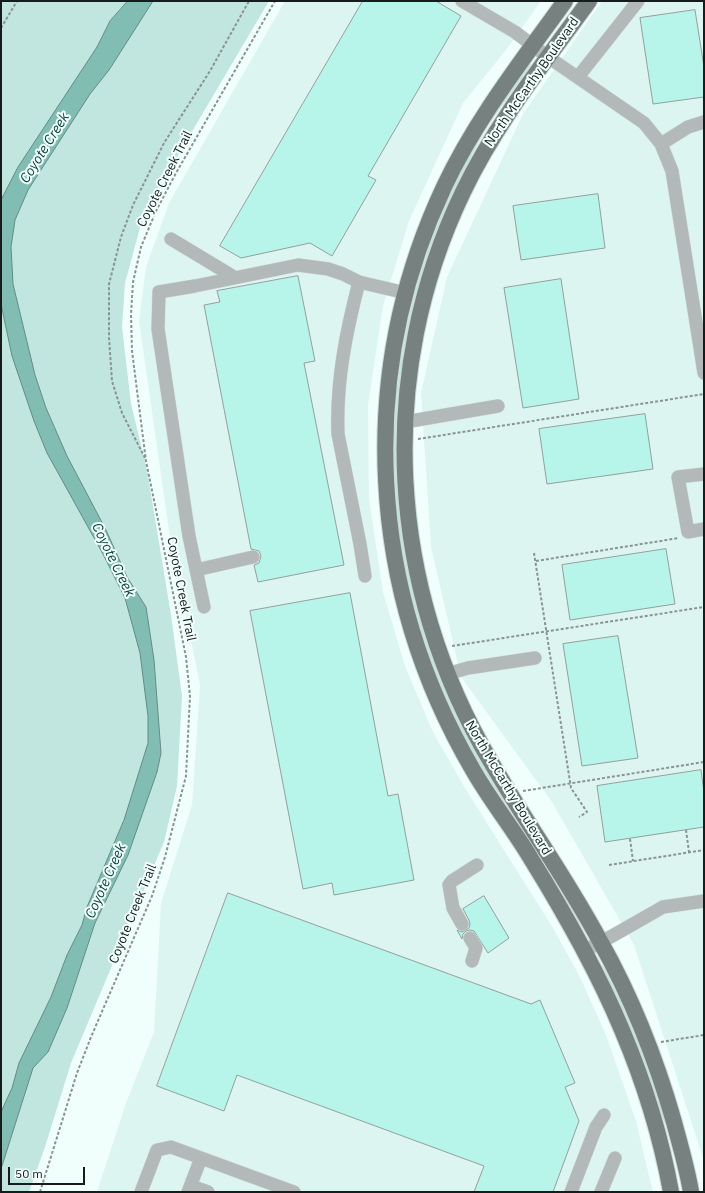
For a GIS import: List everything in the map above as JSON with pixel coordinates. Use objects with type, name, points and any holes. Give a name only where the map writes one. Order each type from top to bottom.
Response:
[{"type":"main road","name":"North McCarthy Boulevard","points":[[565,1],[497,94],[455,165],[431,216],[406,293],[393,354],[388,388],[386,425],[385,462],[387,501],[399,582],[408,620],[420,658],[436,697],[454,737],[474,772],[529,855],[584,951],[616,1017],[638,1072],[661,1147],[671,1192]]},
{"type":"main road","name":"North McCarthy Boulevard","points":[[589,1],[513,105],[495,133],[475,168],[449,223],[426,289],[418,322],[407,390],[411,421],[404,461],[406,499],[417,578],[438,652],[447,674],[471,728],[491,763],[578,902],[601,942],[622,984],[648,1044],[668,1102],[691,1192]]},
{"type":"lane","points":[[462,1],[515,32],[548,57],[644,123],[661,144],[672,171],[704,373]]},
{"type":"lane","points":[[578,77],[638,1]]},
{"type":"lane","points":[[661,144],[688,127],[704,122]]},
{"type":"lane","points":[[171,239],[234,277]]},
{"type":"lane","points":[[204,608],[189,536],[158,329],[159,292],[298,265],[328,269],[359,282],[406,293]]},
{"type":"lane","points":[[359,282],[342,359],[338,434],[365,576]]},
{"type":"lane","points":[[411,421],[498,406]]},
{"type":"lane","points":[[704,474],[678,477],[688,532],[704,529]]},
{"type":"lane","points":[[196,570],[253,557]]},
{"type":"lane","points":[[447,674],[468,668],[535,658]]},
{"type":"lane","points":[[462,924],[453,908],[449,885],[452,881],[477,865]]},
{"type":"lane","points":[[584,951],[663,907],[704,900]]},
{"type":"lane","points":[[470,938],[476,948],[472,961]]},
{"type":"lane","points":[[571,1192],[596,1127],[604,1115]]},
{"type":"lane","points":[[142,1192],[157,1150],[171,1147],[294,1192]]},
{"type":"lane","points":[[201,1158],[190,1189],[208,1192]]},
{"type":"lane","points":[[601,1192],[615,1158]]},
{"type":"path","points":[[1,28],[17,1]]},
{"type":"path","points":[[146,461],[122,413],[112,381],[108,338],[109,284],[121,238],[133,205],[164,144],[210,71],[249,1]]},
{"type":"path","name":"Coyote Creek Trail","points":[[40,1192],[77,1073],[152,896],[174,823],[186,776],[190,696],[186,665],[146,461],[132,351],[131,314],[133,282],[141,247],[156,211],[176,173],[275,1]]},
{"type":"path","points":[[418,439],[704,394]]},
{"type":"path","points":[[411,421],[418,439],[418,446]]},
{"type":"path","points":[[536,561],[680,538]]},
{"type":"path","points":[[534,553],[571,788],[587,812],[579,816]]},
{"type":"path","points":[[454,652],[451,646],[704,607]]},
{"type":"path","points":[[510,793],[704,762]]},
{"type":"path","points":[[686,830],[689,852]]},
{"type":"path","points":[[630,839],[633,861]]},
{"type":"path","points":[[609,865],[704,850]]},
{"type":"path","points":[[648,1044],[704,1035]]},
{"type":"shaded area","points":[[1,1],[269,1],[161,184],[141,224],[125,283],[122,327],[131,404],[147,470],[171,615],[182,696],[177,786],[164,842],[71,1063],[45,1147],[29,1192],[1,1192]]},
{"type":"shaded area","points":[[285,1],[541,1],[506,50],[463,103],[409,221],[383,306],[368,405],[369,499],[383,592],[405,666],[433,732],[465,788],[553,928],[580,977],[606,1035],[636,1121],[653,1192],[97,1192],[126,1103],[154,1032],[161,903],[192,805],[200,685],[169,531],[139,321],[146,267],[169,203]]},
{"type":"shaded area","points":[[602,1],[704,1],[704,1161],[634,945],[552,802],[461,677],[431,547],[421,393],[447,277],[523,114]]},
{"type":"shaded area","points":[[530,63],[531,65],[486,128],[472,155],[459,192],[404,388],[426,625],[540,850],[511,812],[484,772],[468,744],[439,682],[417,617],[402,551],[395,484],[395,416],[402,349],[417,283],[440,218],[462,168],[489,121]]},
{"type":"shaded area","points":[[602,965],[622,1004],[651,1071],[679,1160],[640,1053]]},
{"type":"water","name":"Coyote Creek","points":[[128,1],[153,1],[109,70],[90,94],[28,190],[15,220],[11,247],[13,284],[35,375],[46,408],[67,456],[106,530],[127,577],[146,607],[154,660],[161,753],[157,772],[128,855],[95,923],[67,1008],[48,1052],[33,1068],[1,1169],[1,1112],[12,1088],[19,1063],[51,997],[67,955],[82,925],[87,907],[124,820],[148,743],[148,716],[140,653],[125,598],[103,554],[47,453],[34,421],[12,356],[1,304],[1,200],[18,167],[97,47],[110,21]]},
{"type":"building","points":[[363,1],[436,1],[461,16],[368,176],[376,180],[332,256],[310,243],[241,258],[220,246]]},
{"type":"building","points":[[695,10],[704,67],[704,97],[653,104],[640,18]]},
{"type":"building","points":[[598,194],[605,248],[521,260],[513,206]]},
{"type":"building","points":[[298,276],[315,361],[304,363],[344,565],[258,582],[254,565],[259,563],[261,556],[259,551],[251,549],[204,305],[220,302],[217,291]]},
{"type":"building","points":[[561,279],[579,399],[523,408],[504,288]]},
{"type":"building","points":[[645,414],[653,469],[547,484],[539,429]]},
{"type":"building","points":[[666,549],[675,604],[570,620],[562,565]]},
{"type":"building","points":[[350,593],[388,796],[398,794],[414,880],[334,895],[332,883],[303,889],[250,611]]},
{"type":"building","points":[[618,636],[638,758],[582,766],[563,644]]},
{"type":"building","points":[[701,770],[704,792],[704,827],[605,842],[597,786]]},
{"type":"building","points":[[228,893],[531,1004],[540,1000],[575,1083],[565,1087],[579,1121],[553,1192],[474,1192],[484,1166],[237,1075],[224,1111],[157,1086]]},
{"type":"building","points":[[484,896],[509,938],[488,953],[474,931],[466,931],[463,934],[462,939],[457,930],[462,932],[469,928],[469,920],[463,909]]}]
